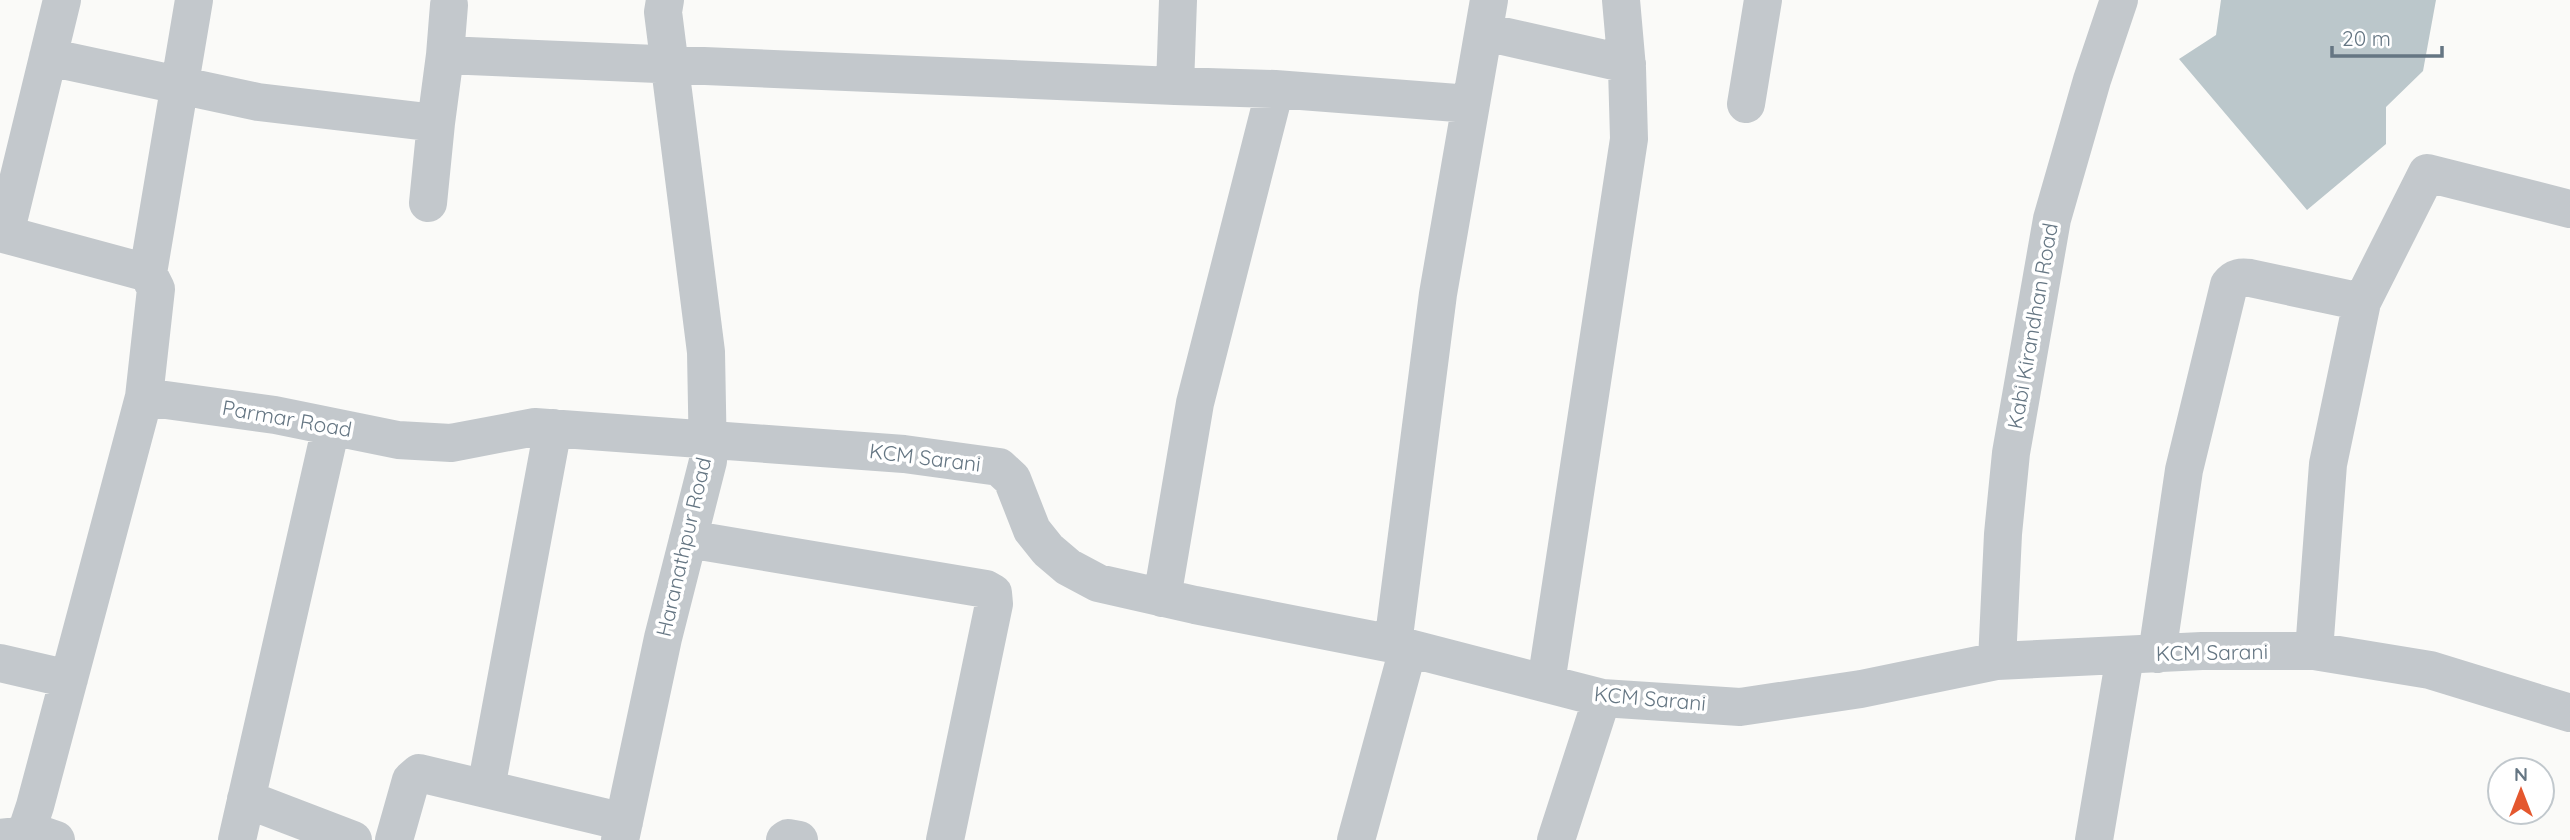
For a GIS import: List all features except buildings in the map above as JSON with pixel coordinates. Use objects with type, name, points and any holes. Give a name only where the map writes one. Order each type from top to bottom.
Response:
[{"type":"street","points":[[62,0],[2,233],[148,273]]},
{"type":"street","points":[[28,836],[144,397],[156,289],[148,273],[194,0]]},
{"type":"street","name":"Haranathpur Road","points":[[622,831],[663,638],[708,461],[706,352],[669,66],[663,12],[665,0]]},
{"type":"street","points":[[1175,86],[1178,0]]},
{"type":"street","points":[[1546,683],[1629,139],[1627,64],[1621,0]]},
{"type":"street","points":[[1746,104],[1763,0]]},
{"type":"street","name":"Kabi Kirandhan Road","points":[[1997,661],[2009,466],[2052,219],[2092,80],[2119,0]]},
{"type":"street","points":[[428,203],[449,5]]},
{"type":"street","points":[[1356,840],[1401,647],[1438,294],[1487,16],[1627,64]]},
{"type":"street","points":[[445,55],[1275,89],[1470,104]]},
{"type":"street","points":[[48,57],[258,102],[436,123]]},
{"type":"street","points":[[1162,598],[1195,403],[1275,89]]},
{"type":"street","points":[[2314,651],[2328,464],[2362,302],[2427,173],[2570,209]]},
{"type":"street","points":[[2094,840],[2229,285],[2240,277],[2250,278],[2362,302]]},
{"type":"street","name":"Parmar Road","points":[[144,397],[275,415],[398,440],[451,443],[523,428],[553,428],[708,440]]},
{"type":"street","points":[[237,840],[331,427]]},
{"type":"street","points":[[486,788],[553,428]]},
{"type":"street","name":"KCM Sarani","points":[[708,440],[904,454],[999,467],[1012,480],[1032,530],[1048,550],[1068,567],[1098,583],[1401,647],[1602,698],[1740,707],[1861,689],[1997,661],[2314,651],[2430,670],[2570,713]]},
{"type":"street","points":[[688,539],[986,589],[993,593],[994,604],[945,840]]},
{"type":"street","points":[[0,663],[69,679]]},
{"type":"street","points":[[1556,840],[1602,698]]},
{"type":"street","points":[[394,840],[414,775],[425,773],[486,788],[622,831]]},
{"type":"street","points":[[246,799],[353,840]]},
{"type":"street","points":[[785,840],[799,840]]},
{"type":"shaded area","points":[[2221,0],[2436,0],[2423,71],[2386,107],[2386,144],[2307,210],[2179,59],[2216,35]]}]
